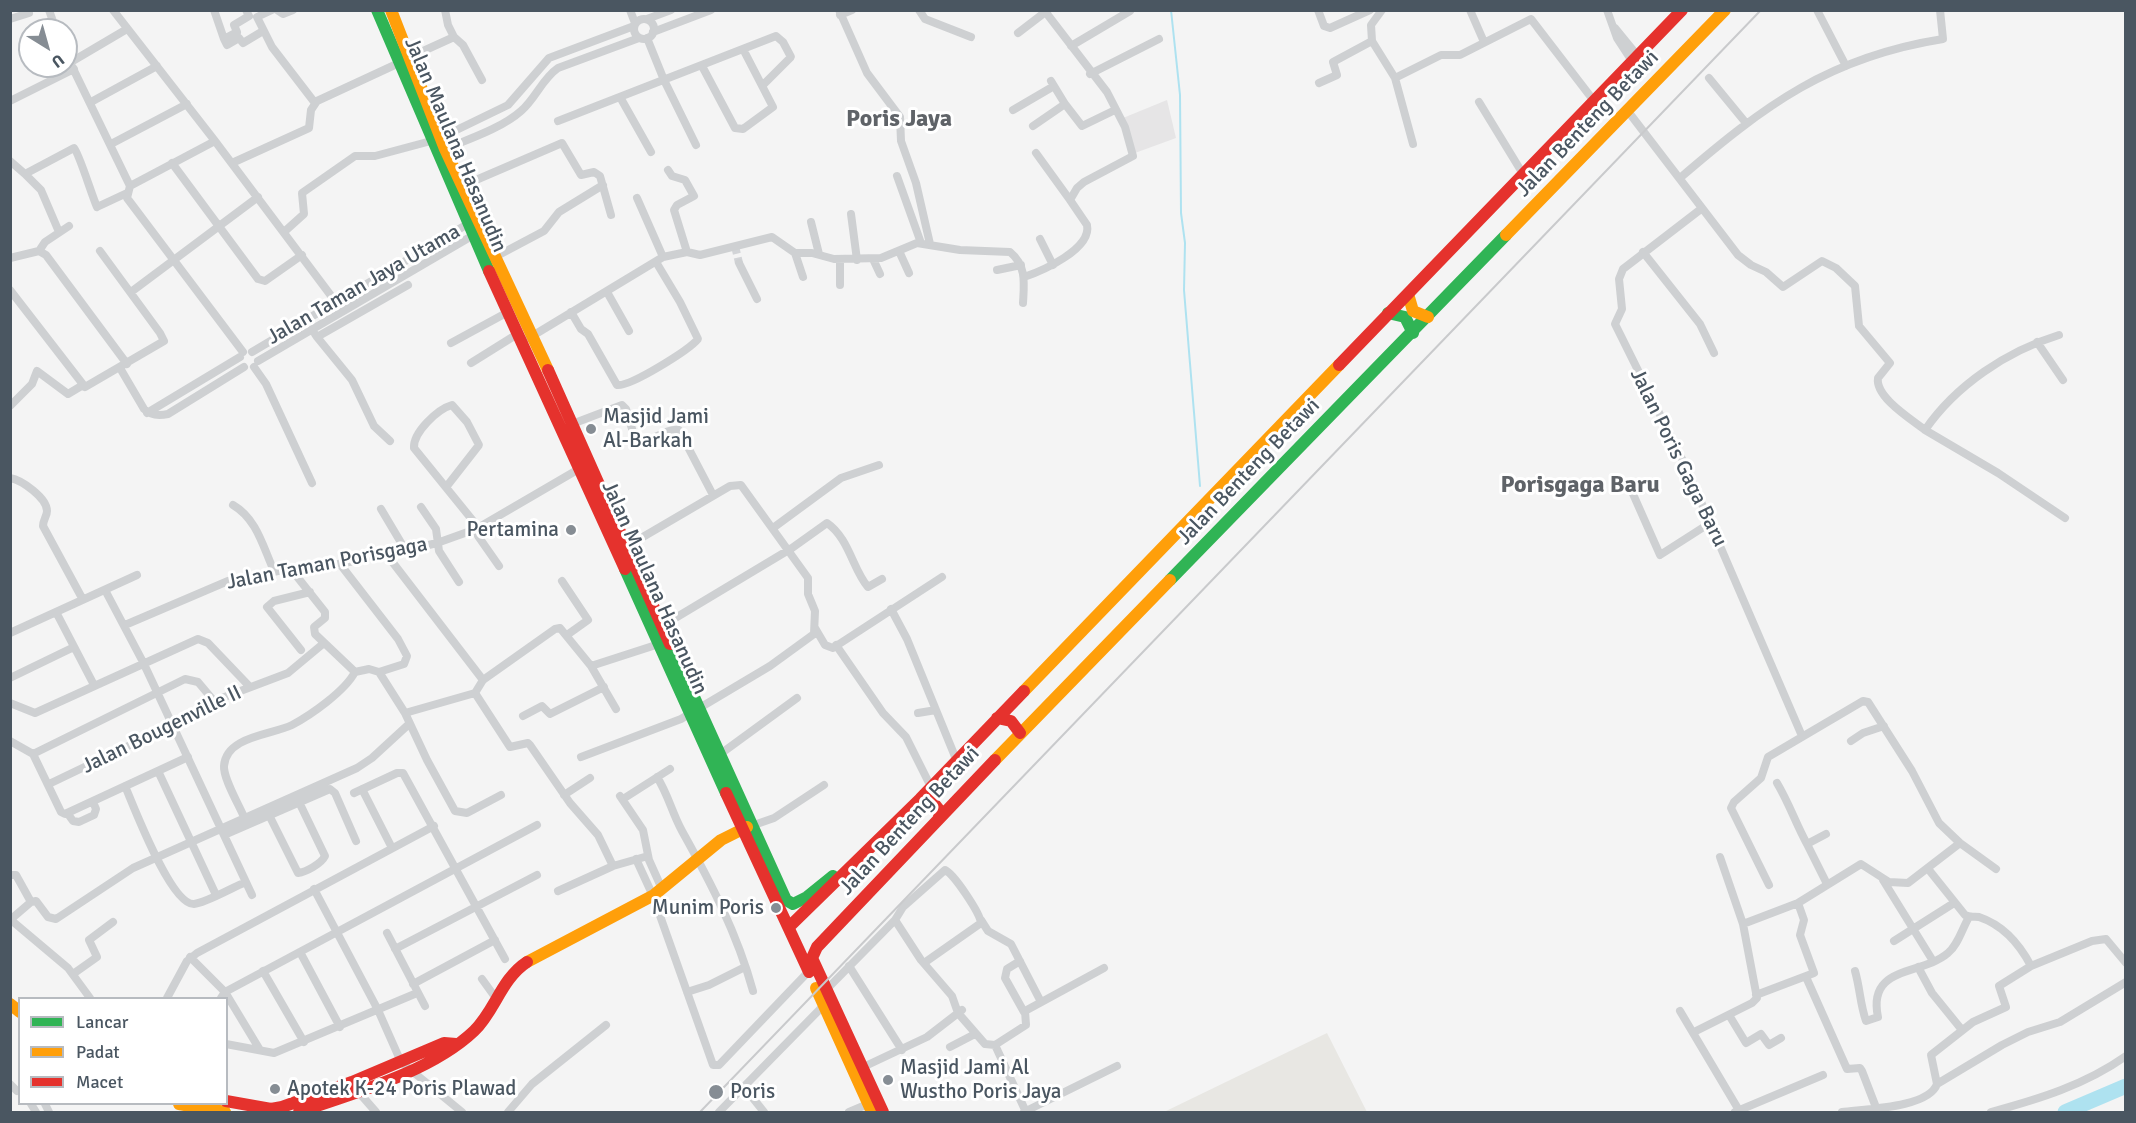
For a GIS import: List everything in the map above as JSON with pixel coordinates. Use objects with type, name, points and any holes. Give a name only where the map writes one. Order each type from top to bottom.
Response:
[{"type":"main road","name":"Jalan Maulana Hasanudin","points":[[377,10],[404,60],[442,142],[508,312],[528,336],[572,424],[584,466]]},
{"type":"main road","name":"Jalan Maulana Hasanudin","points":[[391,10],[404,60]]},
{"type":"main road","name":"Jalan Benteng Betawi","points":[[789,927],[920,799],[956,759],[1408,297],[1682,10]]},
{"type":"main road","name":"Jalan Benteng Betawi","points":[[812,968],[813,954],[831,932],[939,818],[1418,323],[1725,10]]},
{"type":"main road","name":"Jalan Maulana Hasanudin","points":[[442,142],[468,183],[474,227],[500,255],[528,336],[584,466],[626,548],[659,644],[699,707],[746,828],[789,927],[812,968],[858,1069],[883,1113]]},
{"type":"main road","points":[[1408,297],[1418,323]]},
{"type":"main road","points":[[1392,313],[1404,315],[1418,323]]},
{"type":"main road","name":"Jalan Maulana Hasanudin","points":[[648,607],[665,624],[746,828],[784,896],[793,904],[807,897],[866,853]]},
{"type":"main road","points":[[998,718],[1011,721],[1020,734]]},
{"type":"main road","points":[[920,799],[932,801],[940,811],[939,818]]},
{"type":"main road","points":[[228,1102],[262,1110],[276,1108],[297,1110],[404,1065],[447,1052],[477,1028],[495,997],[513,973],[534,958],[657,892],[698,857],[746,828]]},
{"type":"main road","points":[[795,940],[811,941],[831,932]]},
{"type":"main road","name":"Jalan Maulana Hasanudin","points":[[858,1069],[870,1108]]},
{"type":"main road","points":[[189,1105],[225,1113]]},
{"type":"street","points":[[113,10],[258,197],[335,301]]},
{"type":"street","points":[[214,10],[227,45],[239,38],[243,43],[263,32]]},
{"type":"street","points":[[224,39],[237,32],[234,25],[249,16],[246,10]]},
{"type":"street","points":[[231,163],[309,128],[315,103],[263,32],[257,17],[272,10]]},
{"type":"street","points":[[277,10],[283,14],[293,10]]},
{"type":"street","points":[[445,10],[448,26],[454,37],[463,45],[482,80]]},
{"type":"street","points":[[630,10],[640,20],[652,22],[646,36],[664,80],[696,144]]},
{"type":"street","points":[[442,142],[513,100],[540,65],[549,58],[640,20],[671,10]]},
{"type":"street","points":[[284,232],[303,214],[302,192],[355,156],[375,156],[442,142],[466,140],[523,110],[549,74],[558,68],[711,10]]},
{"type":"street","points":[[852,10],[840,13],[867,73],[900,117],[901,141],[916,183],[926,243]]},
{"type":"street","points":[[919,10],[925,19],[971,37]]},
{"type":"street","points":[[1318,10],[1324,26],[1330,28],[1370,10]]},
{"type":"street","points":[[1382,10],[1371,26],[1372,41],[1395,78],[1413,144]]},
{"type":"street","points":[[1470,10],[1484,42]]},
{"type":"street","points":[[1607,10],[1615,27],[1617,38],[1634,58]]},
{"type":"street","points":[[1817,10],[1846,66]]},
{"type":"street","points":[[1680,178],[1746,123],[1794,89],[1846,66],[1910,44],[1943,39],[1940,10]]},
{"type":"street","points":[[1018,33],[1046,11],[1090,74],[1102,84],[1125,127],[1133,156],[1084,182],[1077,188],[1070,200]]},
{"type":"street","points":[[1071,46],[1130,11]]},
{"type":"street","points":[[10,20],[29,13]]},
{"type":"street","points":[[1395,78],[1438,56],[1456,57],[1531,19],[1594,100]]},
{"type":"street","points":[[640,20],[634,33],[646,36]]},
{"type":"street","points":[[78,57],[127,29]]},
{"type":"street","points":[[558,121],[776,36],[791,57],[788,63],[763,86]]},
{"type":"street","points":[[315,103],[454,37]]},
{"type":"street","points":[[1090,74],[1159,39]]},
{"type":"street","points":[[1319,83],[1338,75],[1333,62],[1372,41]]},
{"type":"street","points":[[702,66],[738,130],[765,115],[773,107],[743,49]]},
{"type":"street","points":[[91,102],[157,66]]},
{"type":"street","points":[[78,77],[111,144],[129,189],[130,204],[266,384],[312,483]]},
{"type":"street","points":[[10,100],[44,78]]},
{"type":"street","points":[[1709,78],[1746,123]]},
{"type":"street","points":[[1012,110],[1052,83],[1082,126],[1115,110]]},
{"type":"street","points":[[620,97],[651,152]]},
{"type":"street","points":[[1479,102],[1523,174]]},
{"type":"street","points":[[111,144],[187,104]]},
{"type":"street","points":[[1033,126],[1065,104]]},
{"type":"street","points":[[1627,110],[1701,209],[1745,261],[1766,272],[1783,287],[1822,261],[1848,278],[1857,289],[1859,326],[1890,363],[1878,378],[1880,387],[1893,405],[1924,430],[1990,468],[2065,518]]},
{"type":"street","points":[[461,129],[466,140]]},
{"type":"street","points":[[25,174],[74,148],[79,154],[84,178],[97,207],[215,141]]},
{"type":"street","points":[[468,183],[562,143],[581,175],[598,173],[611,215]]},
{"type":"street","points":[[1024,277],[1053,266],[1066,256],[1088,232],[1087,225],[1036,153]]},
{"type":"street","points":[[10,161],[41,190],[59,231]]},
{"type":"street","points":[[172,163],[262,281],[302,255]]},
{"type":"street","points":[[668,170],[672,176],[682,177],[685,180],[694,196],[677,205],[674,210],[687,252]]},
{"type":"street","points":[[897,176],[926,243]]},
{"type":"street","points":[[500,255],[549,227],[559,212],[603,185]]},
{"type":"street","points":[[131,292],[258,197]]},
{"type":"street","points":[[571,312],[581,329],[588,334],[617,386],[626,384],[656,368],[698,339],[660,260],[637,198]]},
{"type":"street","name":"Jalan Poris Gaga Baru","points":[[1701,209],[1623,269],[1619,279],[1622,309],[1615,324],[1710,523],[1802,736]]},
{"type":"street","points":[[851,214],[857,260]]},
{"type":"street","points":[[811,222],[819,254]]},
{"type":"street","points":[[10,258],[39,251],[59,231],[69,226]]},
{"type":"street","name":"Jalan Taman Jaya Utama","points":[[147,413],[158,416],[168,414],[252,365],[315,333],[338,315],[390,284],[474,227]]},
{"type":"street","name":"Jalan Taman Jaya Utama","points":[[147,413],[335,301],[474,227]]},
{"type":"street","points":[[471,363],[528,336],[660,260],[687,252],[700,255],[772,237],[795,253],[819,254],[840,259],[873,259],[926,243],[960,250],[1010,252],[1021,265],[1024,277],[1023,303]]},
{"type":"street","points":[[1040,239],[1053,266]]},
{"type":"street","points":[[39,251],[46,255],[123,366],[147,413]]},
{"type":"street","points":[[10,406],[32,384],[37,371],[68,394],[83,385],[85,387],[164,341],[100,251]]},
{"type":"street","points":[[899,251],[909,273]]},
{"type":"street","points":[[1643,252],[1700,324],[1714,353]]},
{"type":"street","points":[[795,253],[803,277]]},
{"type":"street","points":[[840,259],[840,285]]},
{"type":"street","points":[[873,259],[880,274]]},
{"type":"street","points":[[739,263],[757,299]]},
{"type":"street","points":[[997,270],[1021,265]]},
{"type":"street","points":[[390,284],[395,293]]},
{"type":"street","points":[[390,441],[374,426],[352,380],[315,333],[343,324],[408,285]]},
{"type":"street","points":[[10,290],[83,385]]},
{"type":"street","points":[[608,291],[629,331]]},
{"type":"street","points":[[451,342],[508,312]]},
{"type":"street","points":[[338,315],[343,324]]},
{"type":"street","points":[[1924,430],[1948,400],[1966,385],[2037,342],[2058,335]]},
{"type":"street","points":[[2037,342],[2063,380]]},
{"type":"street","points":[[245,354],[252,365]]},
{"type":"street","points":[[447,486],[479,445],[467,422],[452,405],[442,411],[414,440],[414,448],[474,522],[499,566]]},
{"type":"street","points":[[572,424],[619,405],[626,407],[636,442],[650,440],[668,431],[679,430],[712,495]]},
{"type":"street","points":[[773,528],[819,497],[841,478],[879,465]]},
{"type":"street","name":"Jalan Taman Porisgaga","points":[[125,625],[210,587],[274,572],[340,564],[437,543],[476,529],[584,466]]},
{"type":"street","points":[[10,478],[27,484],[45,505],[47,511],[43,525],[82,598]]},
{"type":"street","points":[[581,758],[681,720],[804,644],[811,638],[814,628],[815,611],[808,594],[809,580],[741,485],[730,486],[712,495],[626,548]]},
{"type":"street","points":[[1633,494],[1660,555],[1710,523]]},
{"type":"street","points":[[233,505],[247,514],[256,527],[274,572]]},
{"type":"street","points":[[421,507],[436,529],[437,543],[459,582]]},
{"type":"street","points":[[381,509],[406,551]]},
{"type":"street","points":[[665,624],[828,523],[852,553],[862,579],[868,587],[882,579]]},
{"type":"street","points":[[387,555],[483,680]]},
{"type":"street","points":[[244,817],[225,773],[226,757],[230,752],[246,740],[297,722],[343,689],[355,672],[369,669],[380,672],[404,664],[407,656],[398,639],[340,564]]},
{"type":"street","points":[[291,569],[326,612],[325,618],[314,630],[324,643],[355,672]]},
{"type":"street","points":[[10,633],[82,598],[105,591],[137,575]]},
{"type":"street","points":[[814,628],[825,645],[833,648],[942,576]]},
{"type":"street","points":[[562,581],[588,620],[567,635]]},
{"type":"street","points":[[105,591],[125,625],[158,693],[252,895]]},
{"type":"street","points":[[301,650],[267,607],[274,601],[310,592]]},
{"type":"street","points":[[891,609],[907,639],[956,759]]},
{"type":"street","points":[[56,612],[94,685]]},
{"type":"street","points":[[405,713],[475,693],[483,680],[555,629],[562,629],[591,666],[616,709]]},
{"type":"street","points":[[10,703],[35,712],[194,639],[203,640],[250,687]]},
{"type":"street","name":"Jalan Bougenville II","points":[[49,784],[172,725],[214,701],[276,679],[296,668],[324,643]]},
{"type":"street","points":[[591,666],[659,644]]},
{"type":"street","points":[[836,645],[883,713],[906,737],[931,787]]},
{"type":"street","points":[[10,678],[74,647]]},
{"type":"street","points":[[380,672],[405,713],[455,811],[467,813],[501,795]]},
{"type":"street","points":[[33,754],[185,679],[193,679],[214,701]]},
{"type":"street","points":[[523,716],[542,706],[550,714],[604,687]]},
{"type":"street","points":[[475,693],[508,746],[529,743],[564,795],[598,835],[613,866]]},
{"type":"street","points":[[718,755],[797,698]]},
{"type":"street","points":[[1768,885],[1731,808],[1734,802],[1761,778],[1768,757],[1863,701],[1868,702],[1884,726],[1939,823],[1960,843],[1996,868]]},
{"type":"street","points":[[918,713],[936,710]]},
{"type":"street","points":[[222,831],[244,817],[357,768],[372,758],[409,724]]},
{"type":"street","points":[[1851,741],[1863,733],[1884,726]]},
{"type":"street","points":[[10,741],[33,754],[61,812],[68,814],[188,757]]},
{"type":"street","points":[[670,769],[622,798],[643,830],[657,892],[687,992],[712,1064],[717,1066],[812,968]]},
{"type":"street","points":[[158,771],[216,895]]},
{"type":"street","points":[[392,848],[358,791],[397,773],[404,773],[505,959]]},
{"type":"street","points":[[657,777],[667,793],[681,830],[719,898],[753,991]]},
{"type":"street","points":[[564,795],[590,778]]},
{"type":"street","points":[[1777,783],[1793,809],[1797,826],[1827,884]]},
{"type":"street","points":[[746,828],[774,818],[824,785]]},
{"type":"street","points":[[125,786],[169,883],[191,903],[246,882]]},
{"type":"street","points":[[89,997],[73,974],[11,920],[31,902],[36,901],[48,917],[56,919],[74,910],[122,875],[156,857],[191,841],[269,815],[325,790],[333,790],[356,841]]},
{"type":"street","points":[[269,815],[298,873],[303,873],[323,861],[325,856],[299,802]]},
{"type":"street","points":[[190,957],[223,995],[263,971],[537,825]]},
{"type":"street","points":[[168,997],[190,957],[434,826]]},
{"type":"street","points":[[1807,844],[1826,834]]},
{"type":"street","points":[[1743,924],[1798,903],[1861,864],[1881,877],[1900,884],[1908,883],[1929,870],[1960,843]]},
{"type":"street","points":[[558,891],[613,866],[648,856]]},
{"type":"street","points":[[1694,1032],[1755,1001],[1756,995],[1743,924],[1720,857]]},
{"type":"street","points":[[636,859],[657,892]]},
{"type":"street","points":[[719,1113],[826,999],[849,966],[895,920],[903,907],[945,870],[951,873],[967,899],[975,907],[988,931],[1011,944],[1041,1002]]},
{"type":"street","points":[[1929,870],[1954,903],[1969,917],[1978,917],[2020,945],[2031,966]]},
{"type":"street","points":[[10,875],[16,874],[31,902]]},
{"type":"street","points":[[395,949],[537,875]]},
{"type":"street","points":[[1881,877],[1933,961]]},
{"type":"street","points":[[314,890],[378,1010],[404,1065],[462,1113]]},
{"type":"street","points":[[1756,995],[1814,973],[1800,935],[1804,920],[1798,903]]},
{"type":"street","points":[[1894,941],[1954,903]]},
{"type":"street","points":[[1855,971],[1860,989],[1860,1002],[1867,1022],[1878,1017],[1875,1000],[1878,992],[1899,973],[1946,955],[1954,948],[1969,917]]},
{"type":"street","points":[[895,920],[924,963],[952,996],[975,1034],[985,1044],[995,1045],[1026,1025],[1024,1012],[1005,978],[1008,969],[1020,961]]},
{"type":"street","points":[[924,963],[976,928],[981,920]]},
{"type":"street","points":[[73,974],[97,957],[89,940],[113,922]]},
{"type":"street","points":[[387,933],[425,1006]]},
{"type":"street","points":[[1937,1084],[1931,1055],[1962,1030],[2006,1007],[1998,986],[2031,966],[2092,941],[2106,939],[2126,963]]},
{"type":"street","points":[[413,984],[495,940]]},
{"type":"street","points":[[300,951],[340,1027]]},
{"type":"street","points":[[849,966],[876,1004],[902,1050]]},
{"type":"street","points":[[687,992],[709,985],[745,967]]},
{"type":"street","points":[[1918,967],[1932,993],[1962,1030]]},
{"type":"street","points":[[1024,1012],[1104,968]]},
{"type":"street","points":[[263,971],[304,1042]]},
{"type":"street","points":[[1806,977],[1847,1070],[1860,1068],[1863,1071],[1877,1110]]},
{"type":"street","points":[[482,979],[495,997]]},
{"type":"street","points":[[1842,1113],[1877,1110],[1923,1097],[1931,1093],[1937,1084],[2002,1045],[2028,1032],[2060,1022],[2126,982]]},
{"type":"street","points":[[228,1044],[274,1053],[417,993]]},
{"type":"street","points":[[228,1002],[260,1050]]},
{"type":"street","points":[[1680,1011],[1694,1032],[1737,1112],[1823,1075]]},
{"type":"street","points":[[858,1069],[927,1037],[960,1012]]},
{"type":"street","points":[[1729,1015],[1746,1043],[1761,1034],[1769,1045],[1782,1038]]},
{"type":"street","points":[[508,1113],[532,1084],[606,1025]]},
{"type":"street","points":[[950,1047],[975,1034]]},
{"type":"street","points":[[995,1045],[1025,1112],[1117,1066]]},
{"type":"street","points":[[1991,1113],[2060,1092],[2088,1080],[2126,1056]]},
{"type":"street","points":[[354,1086],[376,1113]]},
{"type":"street","points":[[744,1087],[764,1113]]},
{"type":"street","points":[[849,1113],[870,1108]]},
{"type":"shaded area","points":[[1167,100],[1176,138],[1135,153],[1123,118]]},
{"type":"shaded area","points":[[1327,1033],[1367,1112],[1164,1112]]},
{"type":"waterway","points":[[1171,10],[1180,95],[1181,213],[1185,243],[1184,290],[1200,486]]},
{"type":"waterway","points":[[2065,1112],[2126,1086]]},
{"type":"tunnel","points":[[735,246],[739,263]]},
{"type":"railway","points":[[700,1112],[1761,10]]},
{"type":"traffic: fast","points":[[377,10],[489,271]]},
{"type":"traffic: fast","points":[[1170,580],[1506,235]]},
{"type":"traffic: fast","points":[[1388,313],[1405,317],[1413,333]]},
{"type":"traffic: fast","points":[[625,569],[726,793]]},
{"type":"traffic: fast","points":[[670,644],[786,900],[793,904],[807,897],[833,876]]},
{"type":"traffic: slow","points":[[391,10],[445,149],[548,370]]},
{"type":"traffic: slow","points":[[1506,235],[1725,10]]},
{"type":"traffic: slow","points":[[1408,294],[1413,311],[1428,317]]},
{"type":"traffic: slow","points":[[1024,691],[1339,365]]},
{"type":"traffic: slow","points":[[995,760],[1170,580]]},
{"type":"traffic: slow","points":[[527,962],[654,895],[721,840],[747,827]]},
{"type":"traffic: slow","points":[[816,988],[872,1112]]},
{"type":"traffic: slow","points":[[10,1004],[18,1010]]},
{"type":"traffic: slow","points":[[185,1105],[225,1112]]},
{"type":"traffic: jam","points":[[1339,365],[1682,10]]},
{"type":"traffic: jam","points":[[489,271],[625,569]]},
{"type":"traffic: jam","points":[[548,370],[670,644]]},
{"type":"traffic: jam","points":[[789,927],[920,799],[1024,691]]},
{"type":"traffic: jam","points":[[997,718],[1011,721],[1020,733]]},
{"type":"traffic: jam","points":[[883,1112],[812,958],[817,947],[995,760]]},
{"type":"traffic: jam","points":[[726,793],[809,972]]},
{"type":"traffic: jam","points":[[920,799],[932,801],[940,811],[939,817]]},
{"type":"traffic: jam","points":[[299,1112],[391,1080],[414,1070],[456,1045],[481,1023],[504,986],[527,962]]},
{"type":"traffic: jam","points":[[228,1101],[271,1109],[282,1107],[352,1082],[444,1043],[456,1044]]},
{"type":"place","name":"Masjid Jami Al-Barkah","points":[[591,429]]},
{"type":"place","name":"Pertamina","points":[[571,530]]},
{"type":"place","name":"Munim Poris","points":[[776,908]]},
{"type":"place","name":"Masjid Jami Al Wustho Poris Jaya","points":[[888,1080]]},
{"type":"place","name":"Apotek K-24 Poris Plawad","points":[[275,1089]]},
{"type":"place","name":"Poris","points":[[716,1092]]},
{"type":"district","name":"Poris Jaya","points":[[899,120]]},
{"type":"district","name":"Porisgaga Baru","points":[[1580,486]]}]
